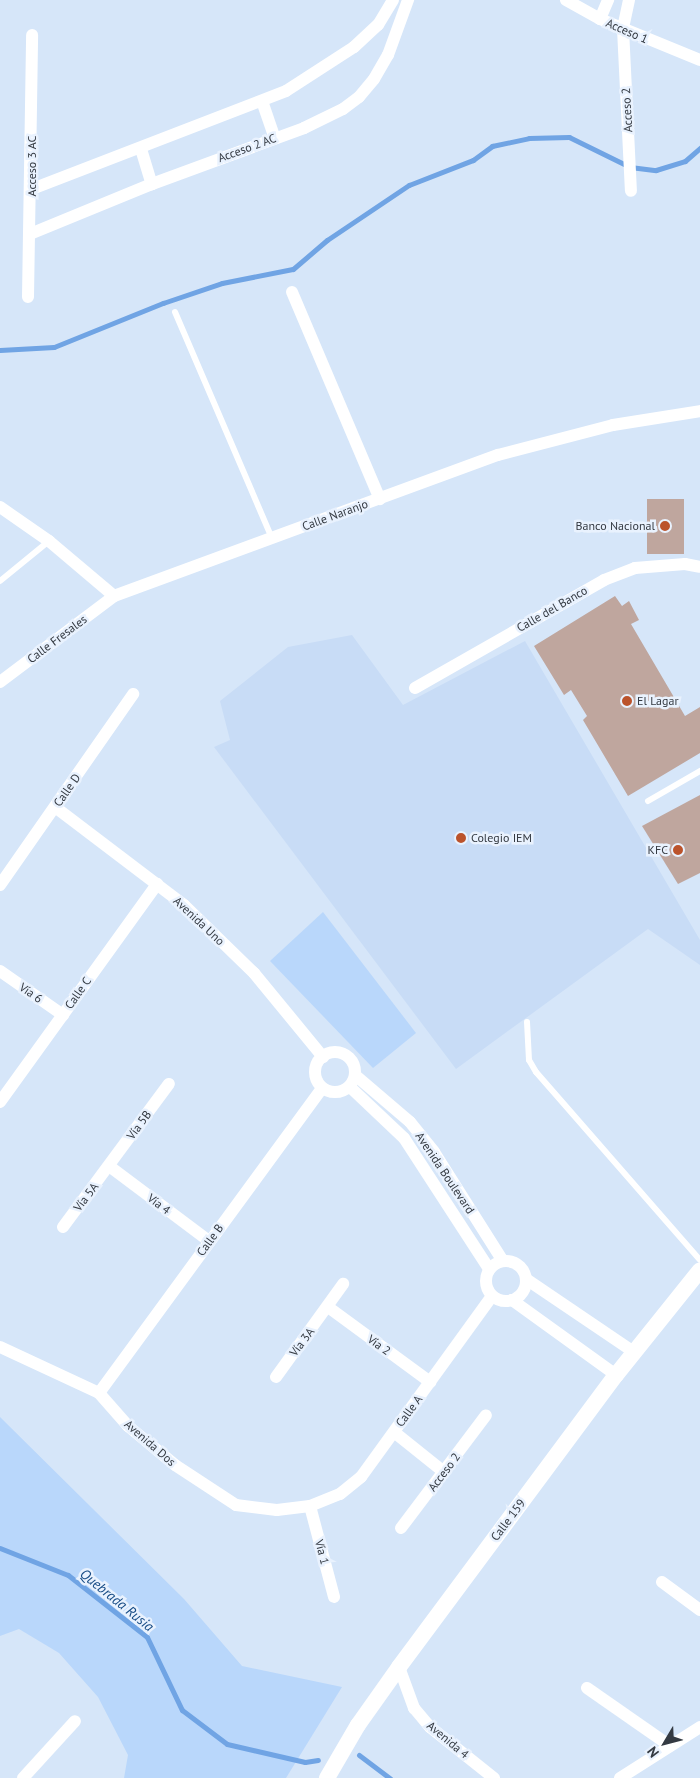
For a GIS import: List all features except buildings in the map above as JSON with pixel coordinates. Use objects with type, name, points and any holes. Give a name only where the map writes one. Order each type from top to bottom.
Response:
[{"type":"street","points":[[32,189],[141,149],[262,101],[314,75],[378,25],[393,0]]},
{"type":"street","name":"Acceso 2 AC","points":[[30,234],[152,184],[329,117],[359,97],[374,79],[396,35],[408,0]]},
{"type":"street","name":"Acceso 1","points":[[566,0],[600,19],[697,60]]},
{"type":"street","points":[[600,19],[608,0]]},
{"type":"street","name":"Acceso 2","points":[[629,0],[623,29],[631,191]]},
{"type":"street","points":[[378,25],[396,35]]},
{"type":"street","name":"Acceso 3 AC","points":[[28,297],[32,189],[32,35]]},
{"type":"street","points":[[262,101],[275,138]]},
{"type":"street","points":[[141,149],[152,184]]},
{"type":"street","points":[[292,292],[380,499]]},
{"type":"street","name":"Calle Naranjo","points":[[114,596],[498,455],[548,440],[613,425],[700,411]]},
{"type":"street","points":[[0,507],[50,541],[114,596]]},
{"type":"street","name":"Calle del Banco","points":[[415,688],[604,580],[635,568],[684,564],[700,567]]},
{"type":"street","name":"Calle Fresales","points":[[0,682],[114,596]]},
{"type":"street","name":"Calle D","points":[[0,885],[133,694]]},
{"type":"street","name":"Avenida Uno","points":[[55,807],[184,905],[254,973],[322,1057]]},
{"type":"street","name":"Calle C","points":[[0,1102],[157,884]]},
{"type":"street","name":"Vía 6","points":[[0,971],[63,1015]]},
{"type":"street","points":[[341,1053],[353,1062],[355,1075],[350,1087],[332,1092],[322,1088],[315,1070],[322,1057],[341,1053]]},
{"type":"street","name":"Avenida Boulevard","points":[[355,1075],[410,1122],[434,1152],[503,1261]]},
{"type":"street","name":"Vía 5B","points":[[109,1166],[168,1084]]},
{"type":"street","name":"Avenida Boulevard","points":[[350,1087],[404,1138],[438,1186],[489,1270]]},
{"type":"street","name":"Calle B","points":[[98,1393],[322,1088]]},
{"type":"street","name":"Vía 5A","points":[[63,1227],[109,1166]]},
{"type":"street","name":"Vía 4","points":[[109,1166],[209,1241]]},
{"type":"street","points":[[526,1278],[525,1288],[512,1300],[502,1301],[492,1296],[486,1288],[489,1270],[503,1261],[518,1265],[526,1278],[634,1352]]},
{"type":"street","name":"Calle 159","points":[[327,1778],[358,1726],[399,1667],[616,1375],[700,1270]]},
{"type":"street","name":"Vía 3A","points":[[276,1377],[344,1284]]},
{"type":"street","name":"Calle A","points":[[310,1506],[340,1494],[361,1477],[492,1296]]},
{"type":"street","points":[[512,1300],[616,1375]]},
{"type":"street","name":"Vía 2","points":[[328,1307],[430,1382]]},
{"type":"street","name":"Avenida Dos","points":[[0,1347],[98,1393],[128,1426],[175,1465],[236,1505],[277,1510],[310,1506]]},
{"type":"street","name":"Acceso 2","points":[[401,1528],[486,1415]]},
{"type":"street","points":[[394,1432],[444,1472]]},
{"type":"street","name":"Vía 1","points":[[310,1506],[334,1597]]},
{"type":"street","points":[[662,1582],[700,1610]]},
{"type":"street","name":"Avenida 4","points":[[399,1667],[414,1708],[430,1727],[494,1778]]},
{"type":"street","points":[[587,1688],[670,1746]]},
{"type":"street","points":[[23,1778],[76,1721]]},
{"type":"street","points":[[620,1778],[700,1727]]},
{"type":"lane","points":[[175,312],[272,538]]},
{"type":"lane","points":[[0,580],[50,541]]},
{"type":"lane","points":[[648,801],[700,771]]},
{"type":"lane","points":[[527,1022],[529,1060],[536,1072],[700,1260]]},
{"type":"shaded area","name":"Colegio IEM","points":[[352,635],[403,705],[525,641],[700,940],[700,965],[648,929],[456,1069],[214,747],[230,740],[220,701],[288,647]]},
{"type":"shaded area","points":[[323,912],[416,1033],[373,1068],[270,961]]},
{"type":"shaded area","points":[[0,1417],[184,1599],[242,1666],[342,1687],[286,1778],[124,1778],[128,1755],[98,1697],[59,1653],[19,1629],[0,1636]]},
{"type":"waterway","points":[[0,350],[54,347],[163,303],[222,283],[293,269],[327,240],[409,185],[473,160],[492,146],[529,138],[569,137],[630,167],[656,170],[685,161],[700,148]]},
{"type":"waterway","name":"Quebrada Rusia","points":[[0,1548],[68,1575],[147,1637],[182,1710],[227,1744],[305,1762],[318,1760]]},
{"type":"waterway","name":"Quebrada Rusia","points":[[359,1755],[390,1778]]},
{"type":"place","name":"Banco Nacional","points":[[665,526]]},
{"type":"place","name":"El Lagar","points":[[627,701]]},
{"type":"place","name":"Colegio IEM","points":[[461,838]]},
{"type":"place","name":"KFC","points":[[678,850]]}]
